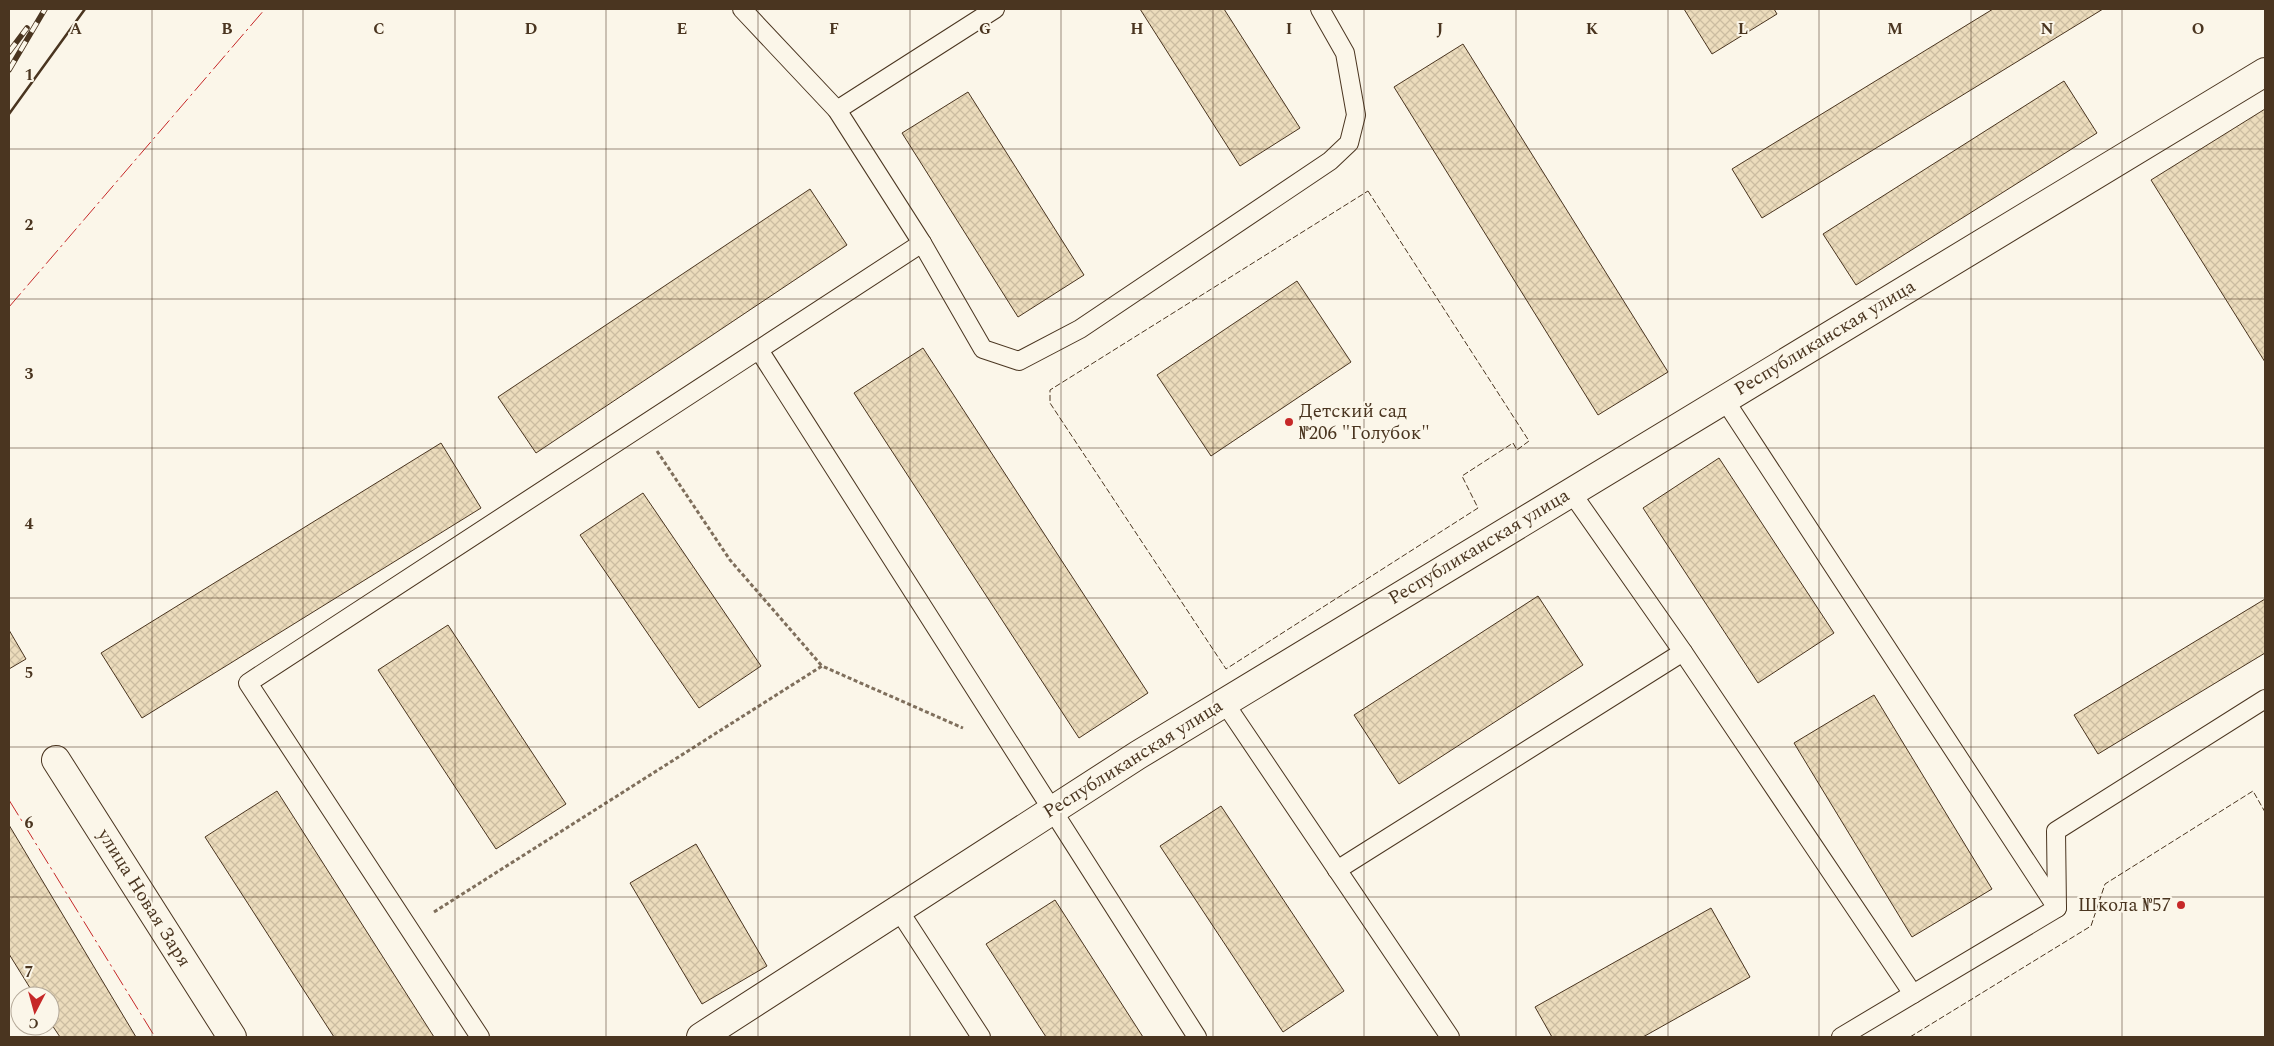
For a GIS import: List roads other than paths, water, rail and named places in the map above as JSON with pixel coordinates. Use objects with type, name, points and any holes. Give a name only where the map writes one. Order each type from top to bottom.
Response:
[{"type":"street","name":"Республиканская улица","points":[[701,1037],[1052,809],[1224,702],[2265,72]]},
{"type":"street","name":"улица Новая Заря","points":[[56,760],[232,1037]]},
{"type":"lane","points":[[742,9],[837,110],[922,243],[983,349],[1019,361],[1080,328],[1330,161],[1349,143],[1356,115],[1345,53],[1320,9]]},
{"type":"lane","points":[[837,110],[995,9]]},
{"type":"lane","points":[[480,1037],[248,683],[922,243]]},
{"type":"lane","points":[[759,350],[1197,1037]]},
{"type":"lane","points":[[1724,399],[2057,908]]},
{"type":"lane","points":[[1571,492],[1683,652],[1913,994]]},
{"type":"lane","points":[[1337,870],[1683,652]]},
{"type":"lane","points":[[2057,908],[2056,830],[2265,699]]},
{"type":"lane","points":[[1224,702],[1450,1037]]},
{"type":"lane","points":[[1841,1037],[2057,908]]},
{"type":"lane","points":[[898,910],[981,1037]]},
{"type":"railway","points":[[9,70],[45,9]]},
{"type":"railway","points":[[9,52],[27,28]]},
{"type":"place","name":"Детский сад №206 \"Голубок\"","points":[[1289,422]]},
{"type":"place","name":"Школа №57","points":[[2181,905]]}]
